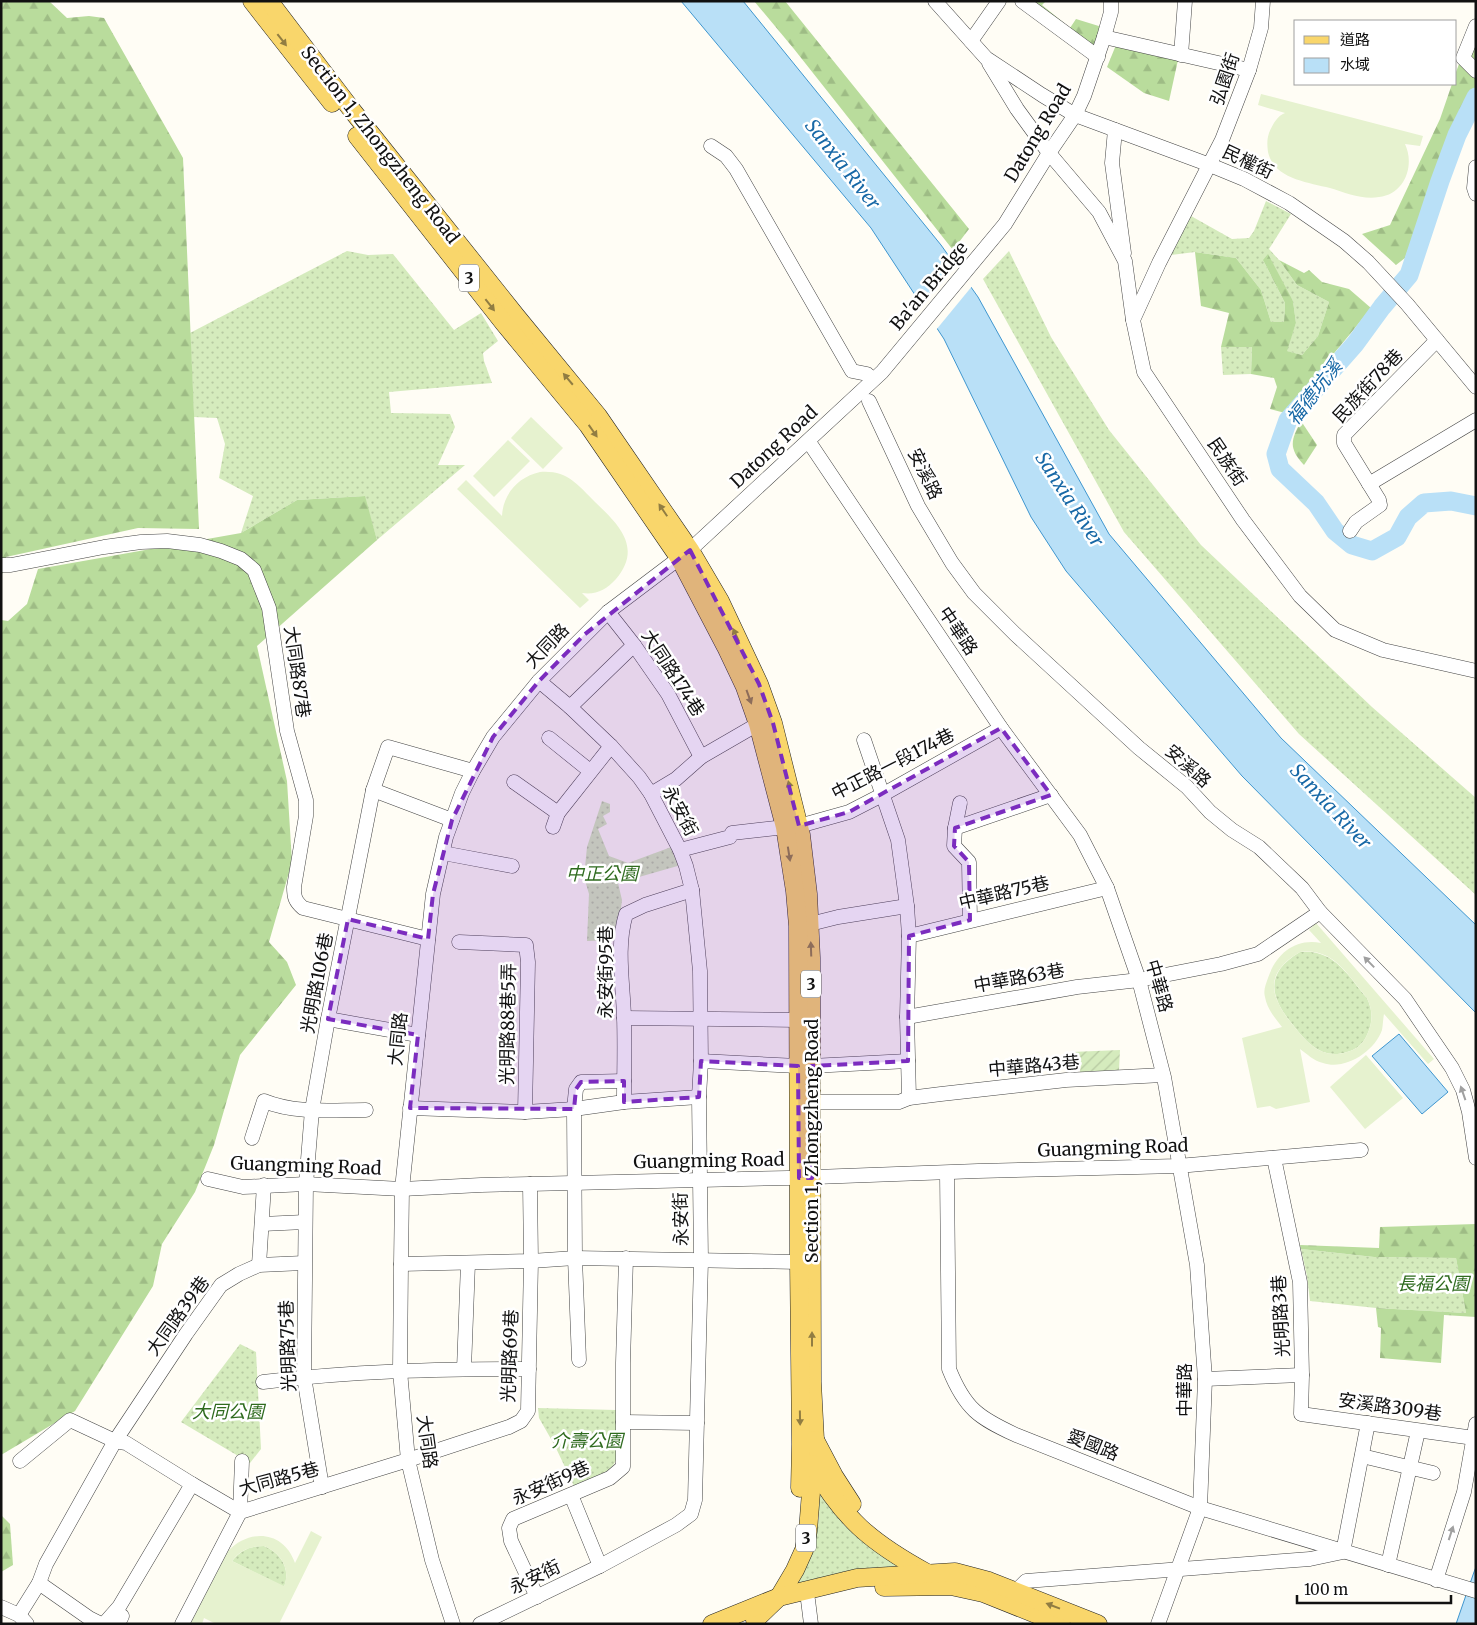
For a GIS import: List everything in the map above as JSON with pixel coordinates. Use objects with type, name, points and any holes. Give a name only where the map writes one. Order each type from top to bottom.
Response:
[{"type":"main road","name":"Section 1, Zhongzheng Road","points":[[252,1],[503,322],[588,424],[720,601],[759,684],[773,723],[792,827],[808,894],[810,924],[805,1066],[805,1298]]},
{"type":"main road","name":"Section 1, Zhongzheng Road","points":[[269,1],[351,109],[504,302],[598,416],[685,555],[745,687],[792,827],[798,926],[798,1020],[812,1102],[799,1262],[805,1298],[812,1382],[808,1442],[797,1527],[785,1566],[751,1617]]},
{"type":"main road","name":"Section 1, Zhongzheng Road","points":[[751,1617],[779,1597],[804,1550],[808,1531],[813,1465],[808,1442]]},
{"type":"main road","points":[[808,1442],[850,1501],[871,1524],[953,1579],[1061,1624]]},
{"type":"main road","points":[[813,1465],[847,1516],[867,1535],[898,1558],[926,1572],[953,1579]]},
{"type":"main road","points":[[779,1597],[857,1578],[926,1572]]},
{"type":"main road","points":[[751,1617],[834,1593],[953,1579],[989,1581],[1098,1624]]},
{"type":"main road","name":"3","points":[[712,1624],[751,1617]]},
{"type":"street","points":[[936,1],[986,58],[1017,109],[1049,153],[1099,212],[1125,261]]},
{"type":"street","points":[[971,41],[999,1]]},
{"type":"street","points":[[1022,1],[1098,58]]},
{"type":"street","name":"Datong Road","points":[[1005,224],[1075,115],[1098,58],[1111,12],[1111,1]]},
{"type":"street","points":[[1181,55],[1185,1]]},
{"type":"street","name":"弘園街","points":[[1210,165],[1222,140],[1249,70],[1261,28],[1263,1]]},
{"type":"street","points":[[1476,26],[1463,58],[1476,71]]},
{"type":"street","points":[[1104,37],[1249,70]]},
{"type":"street","name":"民權街","points":[[986,58],[1075,115],[1210,165],[1289,203],[1344,240],[1385,280],[1437,340]]},
{"type":"street","name":"民族街","points":[[1115,130],[1112,163],[1133,320],[1144,372],[1243,520],[1300,596],[1335,630],[1383,650],[1476,671]]},
{"type":"street","points":[[711,146],[726,156],[736,169],[852,371],[867,374]]},
{"type":"street","points":[[1133,320],[1159,263],[1210,165]]},
{"type":"street","points":[[1476,167],[1474,188],[1476,194]]},
{"type":"street","name":"Ba'an Bridge","points":[[882,372],[1005,224]]},
{"type":"street","points":[[1437,340],[1476,387]]},
{"type":"street","name":"民族街78巷","points":[[1350,531],[1356,522],[1380,505],[1379,500],[1344,443],[1344,435],[1437,340]]},
{"type":"street","name":"Datong Road","points":[[685,555],[809,442],[882,372]]},
{"type":"street","name":"安溪路","points":[[869,401],[918,506],[952,563],[974,593],[1139,748],[1187,787],[1210,812],[1232,830],[1259,847],[1302,888],[1320,912],[1405,999],[1452,1068],[1463,1090],[1469,1112],[1476,1158]]},
{"type":"street","points":[[1369,484],[1476,420]]},
{"type":"street","name":"中華路","points":[[809,442],[1001,728],[1080,835],[1107,888],[1138,980],[1163,1074],[1197,1265],[1205,1379],[1200,1508],[1158,1624]]},
{"type":"street","name":"大同路87巷","points":[[1,565],[104,547],[167,541],[200,545],[221,551],[241,559],[254,570],[269,608],[287,731],[306,800],[306,816],[294,897],[303,908],[428,939]]},
{"type":"street","name":"大同路","points":[[453,1624],[432,1560],[408,1460],[400,1371],[402,1189],[433,894],[452,820],[473,772],[493,737],[539,681],[608,612],[685,555]]},
{"type":"street","name":"大同路174巷","points":[[608,612],[634,644],[668,694],[701,757]]},
{"type":"street","points":[[570,706],[634,644]]},
{"type":"street","name":"永安街","points":[[480,1624],[600,1566],[676,1525],[691,1514],[695,1500],[701,1260],[699,1097],[701,1061],[700,961],[692,890],[680,850],[640,777],[570,706],[539,681]]},
{"type":"street","points":[[651,794],[676,779],[701,757],[758,724]]},
{"type":"street","name":"中正路一段174巷","points":[[680,850],[730,837],[732,833],[792,827],[849,812],[1001,728]]},
{"type":"street","points":[[549,738],[590,771]]},
{"type":"street","points":[[864,740],[898,840],[907,906],[909,936],[907,1017],[909,1098]]},
{"type":"street","points":[[553,827],[558,813],[611,746]]},
{"type":"street","name":"光明路106巷","points":[[305,1222],[312,1110],[373,790],[388,747],[473,772]]},
{"type":"street","points":[[514,782],[558,813]]},
{"type":"street","points":[[373,790],[452,820]]},
{"type":"street","points":[[955,828],[1051,795]]},
{"type":"street","points":[[960,803],[954,846],[969,862],[970,920]]},
{"type":"street","points":[[443,853],[512,866]]},
{"type":"street","name":"中華路75巷","points":[[909,936],[1107,888]]},
{"type":"street","name":"永安街95巷","points":[[624,1102],[621,928],[626,914],[645,905],[692,890]]},
{"type":"street","points":[[810,924],[838,917],[907,906]]},
{"type":"street","name":"中華路63巷","points":[[907,1017],[1077,987],[1138,980],[1221,964],[1258,954],[1320,912]]},
{"type":"street","name":"光明路88巷5弄","points":[[459,942],[526,945],[528,962],[525,1112]]},
{"type":"street","points":[[624,1018],[798,1020]]},
{"type":"street","points":[[328,1019],[418,1035]]},
{"type":"street","points":[[701,1061],[805,1066],[908,1060]]},
{"type":"street","name":"中華路43巷","points":[[812,1102],[899,1102],[909,1098],[1066,1080],[1163,1074]]},
{"type":"street","points":[[579,1360],[575,1258],[574,1109],[576,1089],[581,1082],[624,1081]]},
{"type":"street","points":[[410,1108],[525,1112],[699,1097]]},
{"type":"street","points":[[252,1138],[264,1101],[281,1108],[366,1110]]},
{"type":"street","name":"Guangming Road","points":[[208,1179],[243,1187],[306,1184],[402,1189],[575,1182],[805,1178],[1178,1166],[1361,1150]]},
{"type":"street","name":"光明路3巷","points":[[1274,1158],[1300,1282],[1301,1414]]},
{"type":"street","name":"愛國路","points":[[947,1173],[949,1370],[957,1390],[970,1407],[993,1424],[1016,1435],[1200,1508],[1476,1591]]},
{"type":"street","name":"光明路69巷","points":[[408,1460],[509,1427],[521,1421],[528,1410],[531,1261],[530,1184]]},
{"type":"street","points":[[259,1265],[264,1185]]},
{"type":"street","points":[[262,1224],[305,1222]]},
{"type":"street","name":"光明路75巷","points":[[305,1222],[304,1377],[322,1487]]},
{"type":"street","points":[[401,1264],[575,1258],[799,1262]]},
{"type":"street","name":"永安街9巷","points":[[537,1597],[510,1541],[509,1528],[513,1519],[610,1478],[623,1467],[626,1258]]},
{"type":"street","name":"大同路39巷","points":[[23,1619],[46,1564],[115,1441],[186,1334],[222,1286],[239,1274],[259,1265],[304,1263]]},
{"type":"street","points":[[464,1369],[468,1263]]},
{"type":"street","points":[[263,1382],[304,1377],[400,1371],[464,1369],[529,1370]]},
{"type":"street","points":[[1205,1379],[1302,1374]]},
{"type":"street","name":"安溪路309巷","points":[[1301,1414],[1418,1431],[1475,1431]]},
{"type":"street","name":"大同路5巷","points":[[20,1461],[70,1420],[115,1441],[126,1443],[240,1512],[408,1460]]},
{"type":"street","points":[[623,1422],[697,1423]]},
{"type":"street","points":[[1016,1592],[1026,1581],[1178,1569],[1219,1568],[1310,1559],[1343,1552],[1368,1423]]},
{"type":"street","points":[[1388,1565],[1418,1431]]},
{"type":"street","points":[[1436,1580],[1464,1492],[1475,1431]]},
{"type":"street","points":[[1362,1456],[1433,1473]]},
{"type":"street","points":[[182,1624],[240,1512],[242,1462]]},
{"type":"street","points":[[39,1583],[89,1618],[102,1624],[119,1607],[192,1484]]},
{"type":"street","points":[[570,1495],[600,1566]]},
{"type":"street","points":[[808,1600],[812,1624]]},
{"type":"street","points":[[1,1607],[23,1619]]},
{"type":"highlighted area","points":[[690,550],[759,684],[773,723],[799,826],[849,812],[1001,728],[1051,795],[955,828],[954,846],[969,862],[970,920],[909,936],[908,1061],[811,1066],[812,1178],[799,1178],[798,1066],[701,1061],[699,1097],[624,1102],[624,1081],[581,1082],[576,1089],[574,1109],[410,1108],[418,1035],[328,1019],[348,919],[428,939],[433,894],[452,820],[493,737],[539,681],[584,635]]},
{"type":"green space","points":[[1,1],[49,1],[67,18],[89,16],[104,18],[183,158],[199,529],[138,528],[6,557],[1,579]]},
{"type":"green space","points":[[754,1],[785,1],[969,229],[953,250],[794,49]]},
{"type":"green space","points":[[1033,1],[1046,1],[1042,5],[1070,28],[1076,19],[1102,27],[1095,52]]},
{"type":"green space","points":[[1476,19],[1476,86],[1452,127],[1405,258],[1396,265],[1362,234],[1390,225],[1440,119],[1452,85],[1457,85],[1457,69]]},
{"type":"green space","points":[[1116,45],[1178,60],[1169,101],[1144,93],[1107,67]]},
{"type":"green space","points":[[1261,94],[1423,136],[1420,146],[1405,144],[1408,152],[1408,169],[1406,177],[1395,190],[1388,195],[1373,198],[1354,196],[1293,178],[1277,168],[1271,161],[1267,144],[1276,121],[1285,113],[1258,105]]},
{"type":"green space","points":[[1266,201],[1291,214],[1269,249],[1297,285],[1329,302],[1318,336],[1302,355],[1286,351],[1296,323],[1293,301],[1263,260],[1285,303],[1284,322],[1271,322],[1261,290],[1236,258],[1195,252],[1171,255],[1191,216],[1232,239],[1249,238],[1254,231]]},
{"type":"green space","points":[[347,251],[368,255],[393,254],[454,330],[481,313],[498,341],[483,353],[492,383],[389,392],[391,413],[450,414],[455,427],[438,465],[465,465],[377,540],[364,496],[297,500],[241,533],[253,496],[219,478],[225,444],[217,418],[194,417],[190,333]]},
{"type":"green space","points":[[1009,251],[1051,337],[1109,430],[1201,545],[1372,707],[1476,798],[1476,895],[1299,734],[1124,532],[983,279]]},
{"type":"green space","points":[[1195,252],[1236,258],[1261,290],[1271,322],[1284,322],[1285,303],[1263,260],[1268,254],[1293,301],[1296,323],[1287,351],[1302,355],[1318,336],[1329,302],[1297,285],[1279,260],[1304,273],[1309,270],[1322,282],[1349,289],[1371,308],[1285,413],[1270,409],[1277,387],[1274,378],[1251,374],[1252,347],[1221,347],[1229,313],[1201,306]]},
{"type":"green space","points":[[1252,346],[1251,374],[1223,375],[1221,347]]},
{"type":"green space","points":[[531,417],[563,448],[543,469],[511,438]]},
{"type":"green space","points":[[1301,421],[1317,445],[1304,465],[1293,449],[1293,439]]},
{"type":"green space","points":[[508,440],[530,461],[494,497],[473,476]]},
{"type":"green space","points":[[540,472],[557,473],[577,484],[612,519],[624,537],[627,546],[627,557],[624,567],[616,579],[600,591],[582,593],[589,600],[580,608],[457,489],[466,480],[502,516],[505,501],[513,488],[525,478]]},
{"type":"green space","points":[[365,496],[377,540],[257,646],[287,781],[292,862],[269,942],[287,962],[296,985],[240,1055],[214,1145],[195,1192],[162,1244],[153,1286],[75,1411],[1,1455],[1,620],[8,621],[27,604],[38,569],[241,533],[297,500]]},
{"type":"green space","name":"中正公園","points":[[602,801],[610,804],[610,812],[603,816],[607,824],[598,829],[609,856],[628,863],[674,846],[681,865],[618,883],[622,900],[617,940],[587,941],[589,894],[584,877],[587,847]]},
{"type":"green space","points":[[1316,923],[1434,1059],[1428,1064],[1384,1014],[1382,1030],[1373,1045],[1366,1052],[1349,1062],[1332,1065],[1323,1063],[1300,1049],[1310,1102],[1276,1109],[1270,1106],[1257,1108],[1242,1038],[1282,1027],[1268,1005],[1264,994],[1266,985],[1272,969],[1281,955],[1303,943],[1321,943],[1309,930]],"holes":[[[1300,952],[1322,954],[1339,965],[1367,998],[1369,1003],[1372,1016],[1369,1030],[1361,1044],[1350,1051],[1330,1054],[1310,1044],[1285,1014],[1275,995],[1274,986],[1280,968]]]},
{"type":"green space","points":[[1300,952],[1312,952],[1331,959],[1339,965],[1367,998],[1372,1016],[1370,1026],[1363,1041],[1353,1050],[1330,1054],[1316,1048],[1298,1032],[1279,1004],[1274,986],[1276,977],[1281,968]]},
{"type":"green space","points":[[1120,1050],[1119,1070],[1080,1072],[1081,1063],[1071,1063],[1071,1052]]},
{"type":"green space","points":[[1366,1055],[1403,1098],[1365,1129],[1330,1087]]},
{"type":"green space","points":[[1476,1224],[1476,1317],[1444,1315],[1441,1363],[1380,1358],[1381,1328],[1378,1327],[1376,1308],[1466,1313],[1456,1258],[1374,1257],[1301,1249],[1300,1245],[1379,1248],[1380,1227]]},
{"type":"green space","name":"長福公園","points":[[1301,1249],[1374,1257],[1456,1258],[1466,1313],[1376,1308],[1310,1301]]},
{"type":"green space","name":"大同公園","points":[[240,1344],[256,1352],[261,1449],[250,1463],[181,1422]]},
{"type":"green space","name":"介壽公園","points":[[538,1408],[616,1410],[619,1443],[617,1459],[613,1466],[607,1471],[574,1486],[539,1418]]},
{"type":"green space","points":[[817,1482],[844,1525],[868,1546],[904,1569],[793,1588],[813,1546],[819,1518]]},
{"type":"green space","points":[[1,1515],[10,1524],[13,1565],[1,1572]]},
{"type":"green space","points":[[311,1531],[322,1537],[279,1624],[216,1624],[204,1618],[202,1624],[190,1624],[228,1551],[237,1544],[256,1536],[266,1536],[283,1544],[290,1552],[295,1563]],"holes":[[[264,1546],[270,1549],[283,1562],[286,1574],[284,1586],[232,1561],[242,1551],[250,1548]]]},
{"type":"green space","points":[[264,1546],[280,1557],[283,1562],[286,1574],[284,1587],[232,1561],[246,1549]]},
{"type":"water","name":"Sanxia River","points":[[681,1],[743,1],[941,245],[978,297],[1109,534],[1281,738],[1476,925],[1476,1013],[1242,776],[1066,571],[1031,517],[944,339],[871,228]]},
{"type":"water","points":[[1399,1034],[1448,1092],[1422,1114],[1372,1056]]},
{"type":"water","points":[[1476,1567],[1476,1624],[1456,1624],[1474,1572]]},
{"type":"pier","points":[[956,261],[973,285],[936,330],[920,306]]},
{"type":"waterway","name":"福德坑溪","points":[[1476,97],[1457,135],[1409,275],[1382,307],[1355,344],[1288,420],[1276,454],[1280,469],[1316,503],[1335,531],[1352,545],[1372,551],[1397,537],[1408,517],[1424,503],[1451,501],[1476,506]]}]
